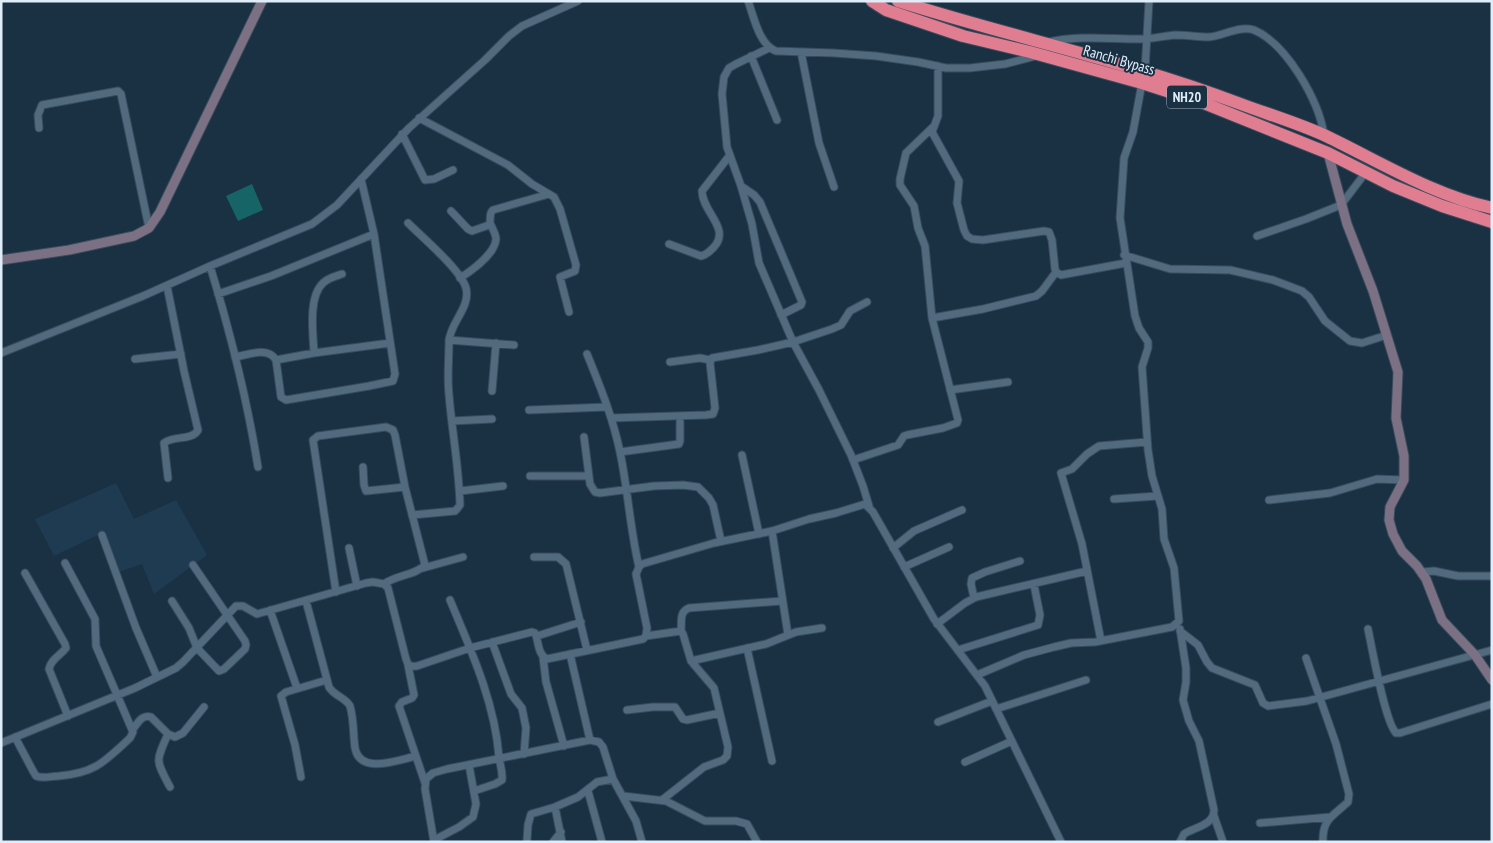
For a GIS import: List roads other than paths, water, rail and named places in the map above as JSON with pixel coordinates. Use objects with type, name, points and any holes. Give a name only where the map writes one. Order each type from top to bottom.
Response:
[{"type":"highway","name":"Ranchi Bypass","points":[[872,1],[886,10],[963,36],[1143,77],[1235,102],[1324,135],[1396,172],[1471,203],[1492,208]]},
{"type":"highway","name":"Ranchi Bypass","points":[[898,1],[1046,42],[1143,77],[1328,153],[1394,186],[1442,206],[1492,222]]},
{"type":"street","points":[[1,260],[117,241],[134,236],[149,228],[160,212],[262,1]]},
{"type":"street","points":[[1,353],[167,286],[312,224],[337,205],[402,134],[509,36],[522,26],[578,1]]},
{"type":"street","points":[[748,1],[760,34],[769,48],[776,51],[876,56],[938,66],[970,68],[990,67],[1041,55]]},
{"type":"street","points":[[1149,1],[1143,77],[1133,132],[1124,164],[1124,186],[1120,218],[1124,255],[1136,323],[1148,342],[1142,367],[1147,442],[1162,509],[1164,539],[1174,568],[1180,631],[1186,668],[1183,700],[1189,721],[1199,741],[1214,816],[1223,842]]},
{"type":"street","points":[[1046,42],[1066,38],[1146,39],[1175,35],[1216,36],[1246,28],[1264,36],[1280,50],[1300,74],[1322,122],[1324,135]]},
{"type":"street","points":[[769,48],[730,68],[724,77],[722,85],[724,124],[730,155],[752,224],[759,262],[793,342],[820,390],[853,460],[868,506],[938,624],[977,675],[992,701],[1061,842]]},
{"type":"street","points":[[801,52],[807,91],[819,143],[834,187]]},
{"type":"street","points":[[752,56],[777,120]]},
{"type":"street","points":[[932,318],[983,309],[1036,296],[1056,272],[1052,240],[1049,232],[1044,231],[983,240],[972,239],[967,236],[957,204],[959,181],[932,132],[938,116],[938,66]]},
{"type":"street","points":[[39,128],[38,115],[42,105],[118,91],[121,94],[149,228]]},
{"type":"street","points":[[419,118],[508,165],[554,198],[560,209],[576,265],[575,271],[560,277],[568,312]]},
{"type":"street","points":[[853,460],[898,445],[904,436],[943,428],[957,423],[958,420],[932,318],[925,246],[918,228],[914,206],[900,185],[906,153],[933,127]]},
{"type":"street","points":[[402,134],[425,180],[434,179],[453,170]]},
{"type":"street","points":[[1328,153],[1347,224],[1374,290],[1398,372],[1396,418],[1404,456],[1404,480],[1390,507],[1389,520],[1398,546],[1422,572],[1430,586],[1442,620],[1475,655],[1492,680]]},
{"type":"street","points":[[668,244],[701,256],[708,254],[718,243],[720,233],[704,202],[702,191],[730,155]]},
{"type":"street","points":[[1257,236],[1341,205],[1366,172]]},
{"type":"street","points":[[235,358],[264,352],[270,353],[276,360],[281,397],[286,400],[393,381],[395,374],[374,234],[361,179]]},
{"type":"street","points":[[741,186],[760,202],[802,302],[798,307],[781,315]]},
{"type":"street","points":[[460,278],[480,264],[494,245],[495,236],[490,224],[493,210],[549,194]]},
{"type":"street","points":[[451,211],[470,230],[487,227],[490,224]]},
{"type":"street","points":[[408,223],[448,263],[464,284],[466,294],[463,308],[452,328],[448,387],[460,504],[458,510],[412,515]]},
{"type":"street","points":[[218,294],[271,276],[374,234]]},
{"type":"street","points":[[1124,255],[1170,269],[1230,270],[1273,280],[1302,291],[1309,297],[1325,321],[1350,340],[1362,343],[1387,335]]},
{"type":"street","points":[[1056,272],[1061,275],[1126,263]]},
{"type":"street","points":[[210,266],[248,411],[258,466]]},
{"type":"street","points":[[314,353],[313,310],[316,299],[323,283],[342,274]]},
{"type":"street","points":[[167,286],[198,430],[193,436],[171,439],[164,443],[168,478]]},
{"type":"street","points":[[670,362],[700,358],[710,360],[715,357],[793,342],[841,325],[850,311],[866,302]]},
{"type":"street","points":[[450,340],[514,345]]},
{"type":"street","points":[[276,360],[390,343]]},
{"type":"street","points":[[492,391],[496,343]]},
{"type":"street","points":[[135,359],[181,354]]},
{"type":"street","points":[[587,354],[611,418],[620,452],[639,566],[636,574],[647,628],[646,636]]},
{"type":"street","points":[[611,418],[706,415],[715,411],[710,360]]},
{"type":"street","points":[[950,390],[1008,382]]},
{"type":"street","points":[[529,410],[607,407]]},
{"type":"street","points":[[620,452],[679,444],[680,416]]},
{"type":"street","points":[[452,422],[492,419]]},
{"type":"street","points":[[336,592],[313,443],[314,438],[383,427],[390,428],[395,434],[405,487],[425,561],[425,565],[422,568]]},
{"type":"street","points":[[584,438],[589,476],[592,489],[595,492],[683,485],[698,487],[713,505],[722,541]]},
{"type":"street","points":[[1101,641],[1082,544],[1062,473],[1072,469],[1087,454],[1099,446],[1147,442]]},
{"type":"street","points":[[742,455],[759,534]]},
{"type":"street","points":[[363,467],[366,491],[405,487]]},
{"type":"street","points":[[530,476],[589,476]]},
{"type":"street","points":[[1269,500],[1330,493],[1377,479],[1404,480]]},
{"type":"street","points":[[460,491],[503,486]]},
{"type":"street","points":[[1114,499],[1158,496]]},
{"type":"street","points":[[639,566],[722,541],[772,531],[809,519],[836,514],[861,505],[868,506]]},
{"type":"street","points":[[893,548],[914,530],[962,510]]},
{"type":"street","points":[[772,531],[779,565],[782,601],[788,635]]},
{"type":"street","points":[[102,535],[156,677]]},
{"type":"street","points":[[904,566],[949,547]]},
{"type":"street","points":[[349,548],[357,586]]},
{"type":"street","points":[[534,556],[558,557],[566,564],[587,650]]},
{"type":"street","points":[[384,584],[398,576],[422,568],[463,558]]},
{"type":"street","points":[[974,598],[971,584],[972,578],[1020,561]]},
{"type":"street","points":[[65,564],[96,619],[96,646],[133,730]]},
{"type":"street","points":[[172,601],[190,628],[197,648],[219,671],[224,669],[245,649],[245,641],[193,566]]},
{"type":"street","points":[[1422,572],[1434,571],[1458,576],[1492,576]]},
{"type":"street","points":[[938,624],[974,598],[1087,572]]},
{"type":"street","points":[[25,573],[65,644],[66,648],[53,660],[49,669],[68,716]]},
{"type":"street","points":[[1,743],[68,716],[180,665],[236,606],[240,605],[257,614],[373,582],[384,584],[388,588],[408,665],[414,695],[399,706],[425,782],[434,841],[474,817],[476,804],[469,765]]},
{"type":"street","points":[[958,650],[1038,625],[1040,615],[1034,585]]},
{"type":"street","points":[[450,600],[470,648],[495,726],[499,746],[502,780],[474,791]]},
{"type":"street","points":[[306,601],[331,692],[348,702],[350,706],[356,750],[360,758],[370,764],[379,764],[416,756]]},
{"type":"street","points":[[662,800],[698,771],[724,760],[727,756],[728,748],[714,688],[691,661],[684,634],[681,631],[684,610],[689,608],[782,601]]},
{"type":"street","points":[[270,610],[298,688]]},
{"type":"street","points":[[977,675],[1032,653],[1071,643],[1101,641],[1172,627],[1179,621]]},
{"type":"street","points":[[537,636],[581,622]]},
{"type":"street","points":[[691,661],[766,644],[788,635],[822,628]]},
{"type":"street","points":[[1368,629],[1379,682],[1391,725],[1396,733],[1492,704]]},
{"type":"street","points":[[543,657],[553,658],[646,636],[681,631]]},
{"type":"street","points":[[1180,631],[1198,645],[1206,662],[1212,668],[1255,686],[1265,705],[1286,704],[1320,697],[1492,650]]},
{"type":"street","points":[[408,665],[411,667],[417,666],[470,648],[532,632],[537,636],[540,652],[543,657],[548,688],[564,746]]},
{"type":"street","points":[[492,642],[511,694],[522,708],[526,728],[524,754]]},
{"type":"street","points":[[747,648],[772,761]]},
{"type":"street","points":[[570,654],[590,740]]},
{"type":"street","points":[[1306,658],[1336,744],[1349,798],[1323,827],[1323,842]]},
{"type":"street","points":[[301,777],[295,745],[281,700],[283,693],[327,680]]},
{"type":"street","points":[[996,709],[1086,680]]},
{"type":"street","points":[[938,722],[992,701]]},
{"type":"street","points":[[15,738],[36,776],[78,774],[95,768],[130,738],[141,718],[151,717],[168,734],[175,737],[183,733],[204,706]]},
{"type":"street","points":[[627,710],[675,707],[683,719],[687,720],[720,713]]},
{"type":"street","points":[[168,734],[158,757],[158,762],[170,788]]},
{"type":"street","points":[[425,782],[433,773],[590,740],[601,744],[613,779],[636,821],[642,842]]},
{"type":"street","points":[[965,762],[1012,741]]},
{"type":"street","points":[[527,840],[528,825],[532,814],[555,808],[588,791],[597,782],[613,779]]},
{"type":"street","points":[[588,791],[602,842]]},
{"type":"street","points":[[623,796],[662,800],[672,803],[705,822],[736,821],[747,824],[757,842]]},
{"type":"street","points":[[555,808],[562,842]]},
{"type":"street","points":[[1180,842],[1184,834],[1208,822],[1214,816]]},
{"type":"street","points":[[1260,823],[1330,817]]},
{"type":"street","points":[[553,842],[561,832]]}]
